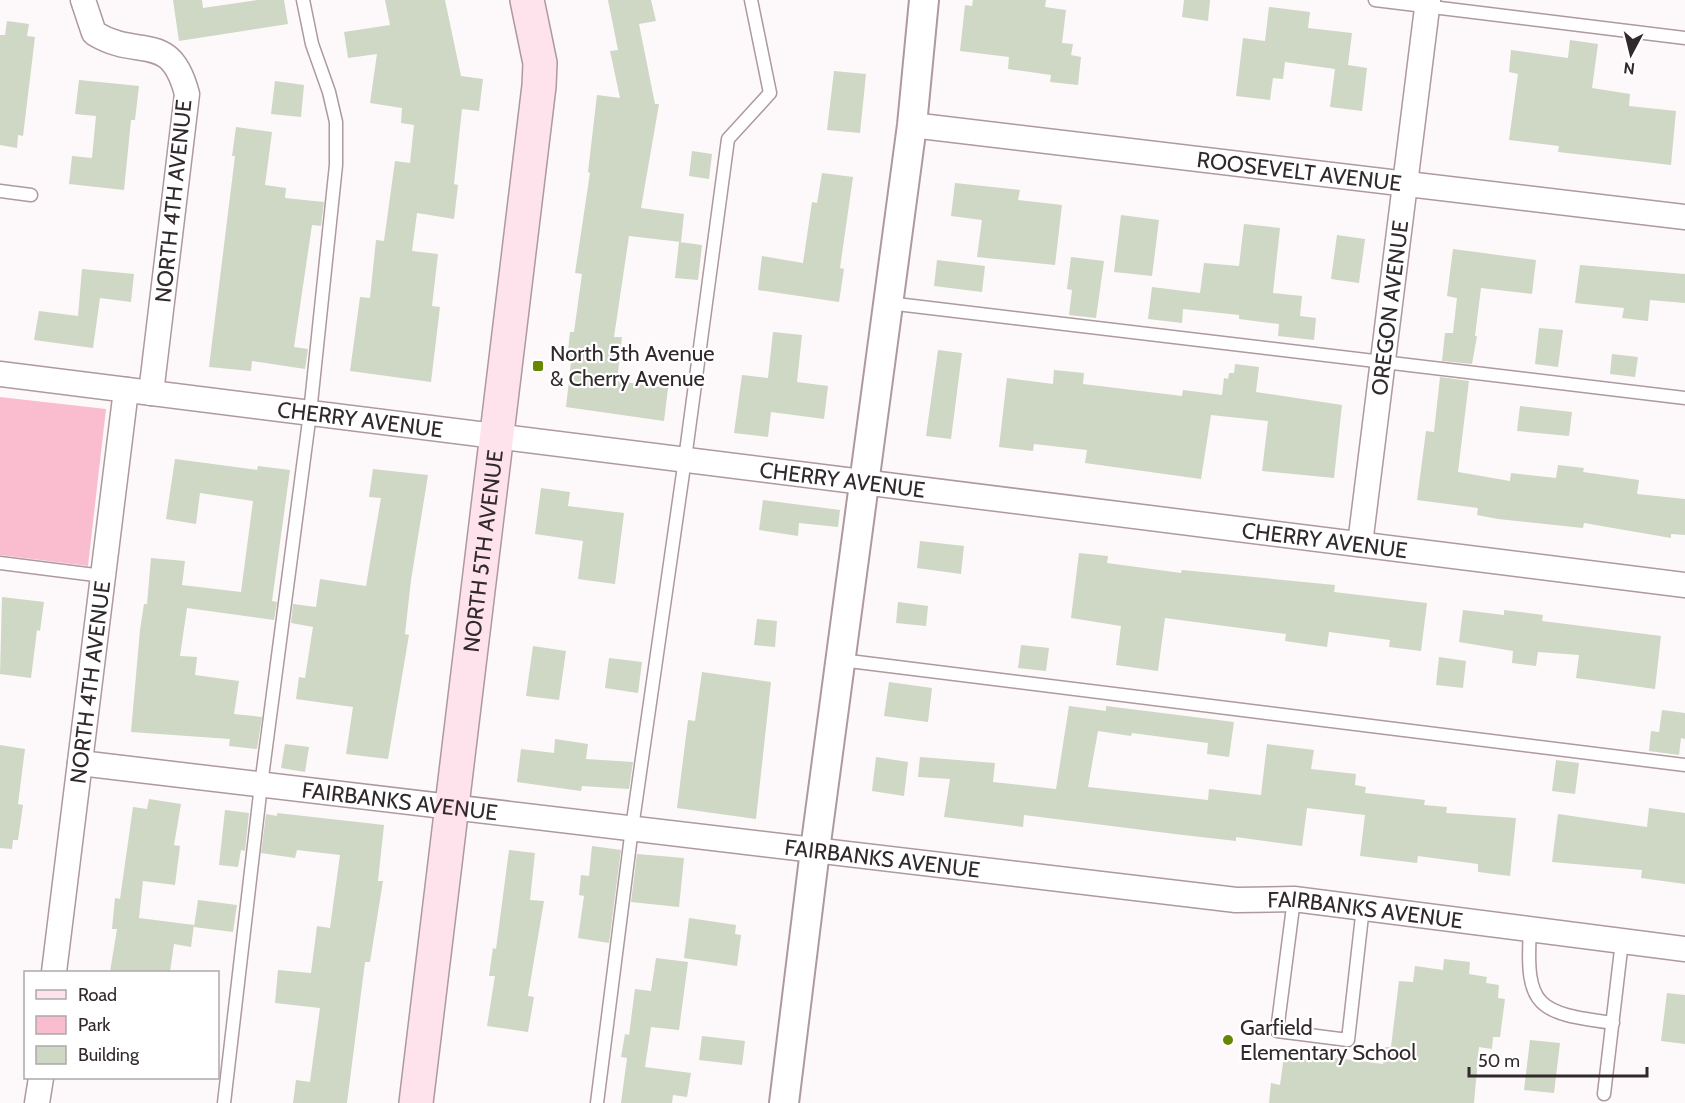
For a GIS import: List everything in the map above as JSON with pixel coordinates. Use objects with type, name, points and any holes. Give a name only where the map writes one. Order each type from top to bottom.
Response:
[{"type":"main road","name":"NORTH 5TH AVENUE","points":[[416,1103],[539,86],[540,63],[527,0]]},
{"type":"street","name":"NORTH 4TH AVENUE","points":[[83,0],[94,33],[111,44],[155,50],[172,59],[181,72],[187,94],[151,393]]},
{"type":"street","points":[[784,1103],[815,850],[912,124],[924,0]]},
{"type":"street","name":"OREGON AVENUE","points":[[1360,544],[1427,3]]},
{"type":"street","name":"ROOSEVELT AVENUE","points":[[912,124],[1685,217]]},
{"type":"street","name":"CHERRY AVENUE","points":[[0,374],[1685,585]]},
{"type":"street","name":"NORTH 4TH AVENUE","points":[[54,971],[126,390]]},
{"type":"street","name":"FAIRBANKS AVENUE","points":[[80,763],[1236,900],[1294,899],[1685,949]]},
{"type":"street","points":[[37,1103],[40,1079]]},
{"type":"lane","points":[[224,1103],[261,785],[310,413],[336,165],[336,122],[329,92],[312,44],[303,0]]},
{"type":"lane","points":[[597,1103],[632,828],[728,140],[770,93],[751,0]]},
{"type":"lane","points":[[1375,0],[1427,3],[1685,38]]},
{"type":"lane","points":[[0,191],[31,195]]},
{"type":"lane","points":[[888,303],[1685,398]]},
{"type":"lane","points":[[0,563],[103,576]]},
{"type":"lane","points":[[840,660],[1685,765]]},
{"type":"lane","points":[[1294,899],[1277,1031],[1347,1040],[1363,907]]},
{"type":"lane","points":[[1530,930],[1529,975],[1532,990],[1537,999],[1564,1014],[1613,1023]]},
{"type":"lane","points":[[1604,1094],[1622,941]]},
{"type":"green space","points":[[0,397],[106,409],[88,566],[0,555]]},
{"type":"building","points":[[173,0],[202,0],[203,8],[257,0],[284,0],[288,24],[179,41]]},
{"type":"building","points":[[385,0],[445,0],[461,76],[483,79],[479,111],[462,109],[454,184],[458,185],[454,219],[417,213],[412,251],[438,254],[432,306],[440,307],[431,382],[350,371],[360,297],[370,298],[376,240],[384,241],[395,161],[410,163],[414,125],[401,123],[402,108],[370,103],[377,54],[348,58],[344,32],[390,25]]},
{"type":"building","points":[[608,0],[651,0],[656,21],[639,24],[655,104],[659,104],[641,208],[684,214],[681,242],[629,236],[614,337],[622,337],[617,381],[668,388],[664,421],[566,407],[571,362],[567,361],[570,332],[574,332],[582,274],[575,273],[590,173],[588,172],[597,95],[620,98],[610,51],[618,50]]},
{"type":"building","points":[[973,0],[1046,0],[1045,7],[1066,10],[1062,43],[1073,44],[1071,55],[1081,57],[1078,85],[1050,82],[1051,75],[1008,69],[1009,57],[960,51],[965,5],[972,6]]},
{"type":"building","points":[[1184,0],[1210,0],[1208,21],[1182,17]]},
{"type":"building","points":[[1269,7],[1310,12],[1308,28],[1352,33],[1348,65],[1367,68],[1362,111],[1330,107],[1335,69],[1285,62],[1283,79],[1273,78],[1270,100],[1236,96],[1243,38],[1265,41]]},
{"type":"building","points":[[7,21],[29,24],[27,36],[35,37],[23,136],[18,135],[17,148],[0,145],[0,35],[5,35]]},
{"type":"building","points":[[1570,40],[1598,44],[1592,88],[1630,94],[1629,106],[1676,111],[1671,165],[1558,152],[1559,146],[1509,140],[1518,74],[1509,72],[1511,50],[1568,58]]},
{"type":"building","points":[[834,71],[866,74],[860,133],[827,130]]},
{"type":"building","points":[[79,80],[139,86],[135,120],[131,120],[124,190],[69,184],[72,156],[92,158],[96,116],[75,114]]},
{"type":"building","points":[[275,81],[304,85],[301,117],[271,114]]},
{"type":"building","points":[[236,127],[272,132],[265,185],[286,188],[285,198],[324,202],[321,226],[312,225],[294,347],[308,349],[305,369],[252,361],[251,371],[209,367],[235,156],[232,156]]},
{"type":"building","points":[[692,151],[712,154],[709,179],[689,176]]},
{"type":"building","points":[[822,173],[853,177],[840,268],[844,269],[839,302],[758,290],[762,256],[803,263],[812,202],[817,203]]},
{"type":"building","points":[[955,183],[1020,190],[1018,200],[1062,205],[1055,265],[977,257],[982,220],[951,216]]},
{"type":"building","points":[[1121,215],[1159,220],[1152,276],[1114,272]]},
{"type":"building","points":[[1244,224],[1280,228],[1273,293],[1302,296],[1300,316],[1316,318],[1314,340],[1278,336],[1279,324],[1239,319],[1239,315],[1183,309],[1182,323],[1148,319],[1152,287],[1200,293],[1204,263],[1239,266]]},
{"type":"building","points":[[1337,235],[1365,239],[1359,283],[1331,279]]},
{"type":"building","points":[[679,242],[702,245],[698,280],[675,278]]},
{"type":"building","points":[[1453,249],[1536,260],[1532,294],[1481,288],[1472,364],[1442,361],[1445,333],[1453,333],[1457,298],[1447,296]]},
{"type":"building","points":[[1071,257],[1104,261],[1096,318],[1069,315],[1072,290],[1067,289]]},
{"type":"building","points":[[937,260],[985,266],[982,292],[934,286]]},
{"type":"building","points":[[1580,265],[1685,274],[1685,303],[1650,300],[1648,321],[1622,318],[1624,308],[1575,303]]},
{"type":"building","points":[[82,269],[134,274],[131,302],[100,298],[93,348],[34,340],[39,311],[78,316]]},
{"type":"building","points":[[1539,328],[1563,330],[1558,367],[1535,364]]},
{"type":"building","points":[[773,332],[802,335],[797,382],[828,386],[824,419],[771,412],[768,437],[734,433],[742,375],[768,378]]},
{"type":"building","points":[[938,350],[962,353],[951,439],[926,436]]},
{"type":"building","points":[[1612,354],[1638,357],[1635,377],[1610,374]]},
{"type":"building","points":[[1235,364],[1259,367],[1256,392],[1342,405],[1334,478],[1262,471],[1268,421],[1211,415],[1201,479],[1085,463],[1087,450],[1034,444],[1033,451],[999,447],[1007,378],[1053,384],[1054,370],[1084,373],[1083,384],[1182,396],[1183,390],[1222,395],[1224,378],[1228,379],[1229,373],[1234,373]]},
{"type":"building","points":[[1440,377],[1469,381],[1458,472],[1510,481],[1511,473],[1556,478],[1558,465],[1584,468],[1583,472],[1639,480],[1637,494],[1685,499],[1685,535],[1671,534],[1671,538],[1584,523],[1583,528],[1498,519],[1477,515],[1478,508],[1417,500],[1426,431],[1434,432]]},
{"type":"building","points":[[1520,406],[1572,412],[1569,436],[1517,431]]},
{"type":"building","points":[[175,459],[257,470],[258,466],[290,470],[272,601],[277,602],[274,620],[187,608],[180,656],[197,657],[195,675],[239,681],[234,714],[262,717],[257,749],[229,746],[230,739],[131,732],[140,630],[144,604],[147,604],[151,558],[185,561],[182,585],[241,592],[253,501],[200,493],[196,524],[166,519]]},
{"type":"building","points":[[373,469],[428,475],[411,580],[405,634],[409,635],[388,759],[346,754],[353,707],[296,699],[299,677],[305,678],[313,627],[291,623],[293,604],[316,607],[320,579],[366,586],[381,498],[369,497]]},
{"type":"building","points":[[541,488],[570,492],[568,506],[624,513],[615,584],[578,579],[583,541],[535,534]]},
{"type":"building","points":[[763,500],[840,510],[838,527],[799,523],[798,536],[759,530]]},
{"type":"building","points":[[920,541],[964,546],[961,574],[917,568]]},
{"type":"building","points":[[1079,553],[1108,556],[1107,563],[1181,573],[1182,570],[1335,585],[1334,592],[1427,603],[1421,651],[1389,647],[1390,640],[1329,632],[1327,647],[1285,641],[1286,634],[1165,618],[1158,671],[1116,665],[1121,626],[1071,618]]},
{"type":"building","points":[[2,597],[44,602],[40,631],[37,630],[31,678],[0,674]]},
{"type":"building","points":[[898,602],[928,606],[926,626],[896,623]]},
{"type":"building","points":[[1463,610],[1504,615],[1504,610],[1543,615],[1542,621],[1661,636],[1655,689],[1576,678],[1579,655],[1538,652],[1536,666],[1512,663],[1513,651],[1459,642]]},
{"type":"building","points":[[757,619],[777,621],[775,647],[754,645]]},
{"type":"building","points":[[1021,645],[1049,648],[1046,671],[1018,668]]},
{"type":"building","points":[[533,646],[566,651],[559,700],[526,696]]},
{"type":"building","points":[[1439,657],[1466,661],[1463,688],[1436,685]]},
{"type":"building","points":[[609,658],[642,662],[638,693],[605,688]]},
{"type":"building","points":[[702,672],[771,682],[756,819],[677,808],[688,720],[695,721]]},
{"type":"building","points":[[889,682],[932,688],[928,722],[884,716]]},
{"type":"building","points":[[1069,706],[1106,711],[1106,706],[1234,722],[1229,757],[1207,754],[1208,743],[1098,731],[1088,787],[1208,800],[1209,789],[1261,795],[1267,744],[1314,750],[1311,769],[1356,774],[1355,785],[1366,787],[1365,793],[1425,800],[1424,805],[1447,807],[1446,813],[1516,818],[1510,876],[1478,872],[1478,864],[1418,856],[1417,863],[1360,856],[1365,815],[1307,808],[1302,846],[1236,837],[1236,841],[1024,815],[1023,827],[944,817],[950,779],[918,777],[920,757],[995,763],[993,782],[1056,789]]},
{"type":"building","points":[[1662,710],[1685,713],[1685,739],[1681,738],[1679,755],[1649,751],[1651,731],[1659,732]]},
{"type":"building","points":[[555,739],[588,744],[586,759],[633,762],[629,789],[582,786],[581,791],[517,782],[521,749],[554,753]]},
{"type":"building","points":[[285,744],[309,747],[305,772],[281,768]]},
{"type":"building","points":[[0,745],[25,749],[18,804],[23,805],[18,840],[13,840],[12,849],[0,848]]},
{"type":"building","points":[[876,757],[908,762],[904,796],[872,791]]},
{"type":"building","points":[[1556,760],[1579,763],[1575,794],[1552,791]]},
{"type":"building","points":[[149,799],[181,804],[174,845],[180,846],[175,885],[143,881],[139,918],[194,925],[191,947],[174,944],[170,971],[110,971],[117,929],[112,929],[115,898],[120,899],[133,807],[147,809]]},
{"type":"building","points":[[1649,808],[1685,813],[1685,884],[1641,878],[1642,870],[1552,862],[1558,814],[1647,827]]},
{"type":"building","points":[[225,810],[249,813],[245,851],[241,850],[238,867],[219,865]]},
{"type":"building","points":[[277,813],[384,825],[378,881],[383,881],[370,962],[365,962],[347,1103],[293,1103],[296,1080],[310,1082],[320,1008],[275,1003],[278,970],[311,973],[317,926],[330,928],[340,855],[297,850],[295,858],[261,853],[266,814],[277,816]]},
{"type":"building","points":[[592,846],[621,850],[609,943],[578,938],[584,896],[579,895],[581,875],[589,876]]},
{"type":"building","points":[[509,850],[535,853],[530,900],[544,901],[528,996],[534,997],[528,1032],[487,1026],[495,976],[489,976],[493,948],[496,949]]},
{"type":"building","points":[[637,854],[684,858],[679,907],[631,902]]},
{"type":"building","points":[[198,900],[237,905],[233,932],[194,927]]},
{"type":"building","points":[[689,918],[736,925],[735,934],[741,935],[737,966],[684,958]]},
{"type":"building","points":[[656,958],[688,962],[679,1030],[651,1027],[645,1067],[691,1073],[687,1097],[673,1095],[672,1103],[621,1103],[627,1058],[621,1057],[625,1034],[629,1035],[635,989],[651,991]]},
{"type":"building","points":[[1444,959],[1470,962],[1469,974],[1487,977],[1486,983],[1499,985],[1498,998],[1505,999],[1500,1037],[1493,1037],[1492,1049],[1479,1047],[1474,1103],[1269,1103],[1271,1083],[1280,1085],[1284,1056],[1306,1059],[1306,1054],[1383,1064],[1385,1047],[1391,1047],[1399,981],[1413,982],[1415,966],[1443,970]]},
{"type":"building","points":[[1667,993],[1685,995],[1685,1044],[1661,1041]]},
{"type":"building","points":[[702,1036],[745,1041],[742,1065],[699,1060]]},
{"type":"building","points":[[1530,1040],[1560,1043],[1554,1093],[1524,1090]]},
{"type":"place","name":"North 5th Avenue & Cherry Avenue","points":[[538,366]]},
{"type":"place","name":"Garfield Elementary School","points":[[1228,1040]]}]
